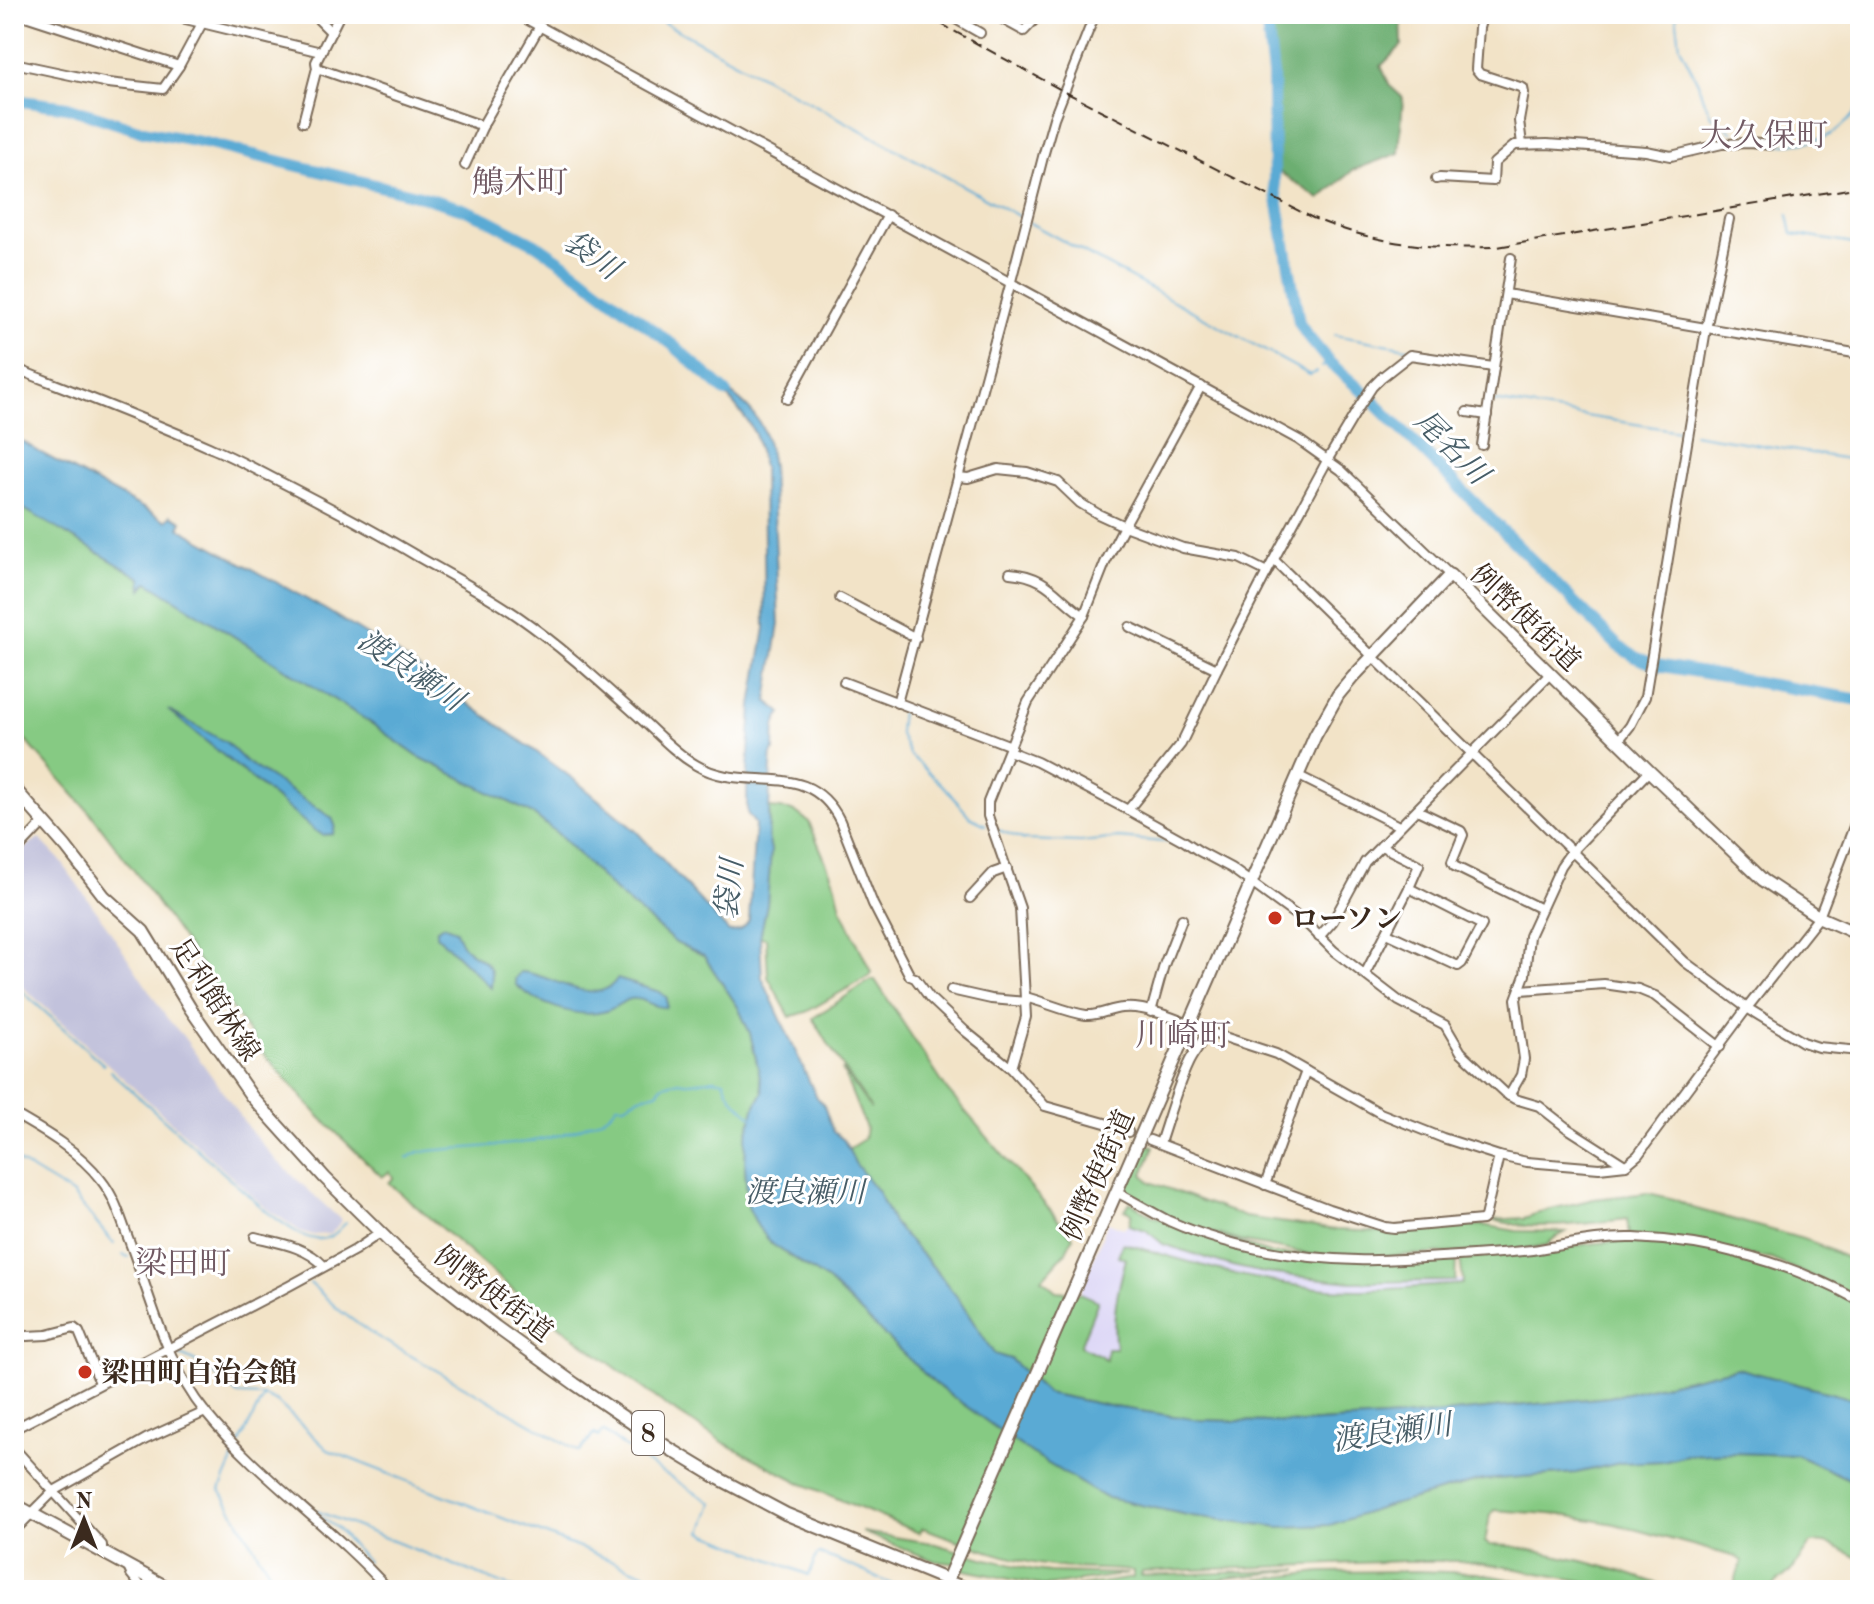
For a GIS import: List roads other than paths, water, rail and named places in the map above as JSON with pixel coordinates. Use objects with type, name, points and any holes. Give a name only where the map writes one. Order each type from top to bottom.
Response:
[{"type":"main road","name":"例幣使街道","points":[[380,1233],[496,1327],[634,1424],[718,1478],[786,1514],[945,1585],[1315,736],[1338,695],[1372,655],[1450,575],[1763,880],[1819,917],[1860,935]]},
{"type":"main road","name":"足利館林線","points":[[14,788],[104,896],[137,924],[150,940],[190,1008],[252,1097],[380,1233]]},
{"type":"main road","points":[[14,1504],[172,1590]]},
{"type":"street","points":[[19,14],[179,66]]},
{"type":"street","points":[[165,14],[321,52]]},
{"type":"street","points":[[14,63],[108,83],[157,89],[166,87],[207,14]]},
{"type":"street","points":[[313,14],[331,32]]},
{"type":"street","points":[[303,122],[316,62],[340,14]]},
{"type":"street","points":[[517,14],[1299,440],[1328,459],[1450,575]]},
{"type":"street","points":[[947,14],[980,33]]},
{"type":"street","points":[[993,14],[1024,31],[1040,14]]},
{"type":"street","points":[[897,703],[1054,118],[1095,14]]},
{"type":"street","points":[[1483,14],[1476,69],[1480,74],[1523,88],[1519,121],[1522,144]]},
{"type":"street","points":[[465,165],[483,126],[540,26]]},
{"type":"street","points":[[317,68],[483,126]]},
{"type":"street","points":[[1436,179],[1493,181],[1496,161],[1512,146],[1522,144],[1646,151],[1671,156],[1722,144],[1770,145]]},
{"type":"street","points":[[787,399],[888,215]]},
{"type":"street","points":[[1618,741],[1645,697],[1706,329],[1729,219]]},
{"type":"street","points":[[1482,445],[1511,258]]},
{"type":"street","points":[[1506,294],[1860,354]]},
{"type":"street","points":[[1128,810],[1181,744],[1267,572],[1328,459],[1372,387],[1410,355],[1493,367]]},
{"type":"street","points":[[14,368],[214,449],[355,520],[518,616],[692,763],[716,774],[787,780],[808,786],[828,802],[840,821],[890,940],[910,976],[930,998],[1011,1068],[1045,1106],[1128,1132]]},
{"type":"street","points":[[1011,1068],[1026,1017],[1020,908],[988,816],[988,802],[1033,693],[1084,616],[1105,563],[1201,386]]},
{"type":"street","points":[[1467,412],[1487,415]]},
{"type":"street","points":[[958,477],[968,478],[998,469],[1027,472],[1058,482],[1080,503],[1124,526],[1183,548],[1239,558],[1267,572]]},
{"type":"street","points":[[1274,560],[1685,962],[1747,1008],[1803,1042],[1860,1051]]},
{"type":"street","points":[[1010,573],[1034,577],[1084,616]]},
{"type":"street","points":[[840,598],[916,638]]},
{"type":"street","points":[[1130,627],[1217,669]]},
{"type":"street","points":[[1319,937],[1333,921],[1365,862],[1550,674]]},
{"type":"street","points":[[844,682],[1010,749],[1231,868],[1305,922],[1319,937],[1399,1001],[1445,1025],[1461,1052],[1509,1096],[1539,1106],[1567,1128],[1626,1165]]},
{"type":"street","points":[[1509,1096],[1523,1069],[1516,999],[1525,975],[1529,936],[1561,866],[1571,852],[1649,771]]},
{"type":"street","points":[[1297,775],[1399,826]]},
{"type":"street","points":[[1417,810],[1461,831],[1463,835],[1452,862],[1454,866],[1541,909]]},
{"type":"street","points":[[951,990],[991,999],[1026,1000],[1085,1015],[1125,1007],[1167,1015],[1270,1051],[1380,1113],[1443,1138],[1527,1162],[1599,1168],[1626,1165],[1638,1155],[1819,917],[1860,811]]},
{"type":"street","points":[[14,859],[22,845],[44,822]]},
{"type":"street","points":[[1365,974],[1419,865],[1381,846]]},
{"type":"street","points":[[970,898],[993,873],[1007,868]]},
{"type":"street","points":[[1387,933],[1458,966],[1482,925],[1409,888]]},
{"type":"street","points":[[1151,1012],[1164,965],[1182,919]]},
{"type":"street","points":[[1521,990],[1604,984],[1638,989],[1655,996],[1720,1047]]},
{"type":"street","name":"例幣使街道","points":[[1160,1143],[1186,1067],[1194,1051],[1204,1041],[1206,1031]]},
{"type":"street","points":[[1265,1185],[1306,1071]]},
{"type":"street","points":[[14,1114],[72,1153],[95,1172],[108,1189],[168,1348],[185,1383],[205,1412],[252,1463],[365,1564],[389,1590]]},
{"type":"street","points":[[1150,1140],[1329,1209],[1390,1228],[1479,1221],[1485,1217],[1499,1156]]},
{"type":"street","points":[[1115,1194],[1178,1225],[1226,1241],[1283,1253],[1334,1259],[1384,1260],[1485,1255],[1633,1238],[1711,1248],[1758,1259],[1805,1275],[1860,1301]]},
{"type":"street","points":[[14,1429],[355,1250],[380,1233]]},
{"type":"street","points":[[255,1237],[305,1251],[324,1266]]},
{"type":"street","points":[[27,1336],[74,1328],[79,1332],[100,1383]]},
{"type":"street","points":[[14,1531],[54,1491],[146,1439],[205,1412]]},
{"type":"street","points":[[14,1448],[102,1545],[102,1551]]},
{"type":"street","points":[[127,1565],[144,1590]]},
{"type":"street","points":[[945,1585],[975,1590]]},
{"type":"water","points":[[716,382],[756,417],[766,438],[772,467],[779,624],[767,701],[782,713],[775,726],[770,784],[747,784],[752,705],[765,628],[763,467],[755,434]]},
{"type":"water","name":"渡良瀬川","points":[[14,436],[167,521],[171,515],[182,521],[179,528],[398,654],[576,781],[637,832],[729,932],[741,929],[749,920],[755,824],[747,813],[747,786],[770,786],[768,837],[771,850],[767,904],[760,937],[762,978],[816,1096],[824,1106],[833,1132],[844,1140],[855,1163],[878,1192],[893,1223],[957,1297],[994,1354],[1010,1359],[1047,1393],[1200,1420],[1302,1423],[1609,1397],[1737,1368],[1860,1401],[1860,1484],[1796,1455],[1733,1453],[1620,1463],[1576,1473],[1482,1480],[1330,1525],[1280,1527],[1192,1516],[1104,1497],[1032,1454],[934,1383],[828,1281],[772,1244],[758,1227],[748,1207],[746,1139],[754,1109],[763,1092],[750,1033],[738,1007],[704,956],[676,943],[533,814],[417,756],[371,723],[148,582],[142,589],[141,578],[14,503]]},
{"type":"water","points":[[168,710],[227,743],[245,761],[332,818],[335,825],[333,834],[323,835],[314,830]]},
{"type":"water","points":[[443,925],[456,930],[465,948],[489,966],[491,988],[436,935],[436,930]]},
{"type":"water","points":[[520,972],[585,991],[608,988],[617,979],[660,992],[667,998],[667,1007],[631,999],[593,1014],[569,1011],[524,992],[516,985],[515,979]]},
{"type":"waterway","points":[[648,14],[1022,218]]},
{"type":"waterway","name":"尾名川","points":[[1263,14],[1273,74],[1274,182],[1299,322],[1330,363],[1369,397],[1618,646],[1637,658],[1657,665],[1860,700]]},
{"type":"waterway","points":[[1676,14],[1680,46],[1703,99],[1711,115],[1733,132]]},
{"type":"waterway","name":"袋川","points":[[14,100],[67,107],[138,130],[205,143],[463,209],[537,245],[565,264],[673,345],[726,392]]},
{"type":"waterway","points":[[1776,145],[1814,141],[1834,133],[1860,105]]},
{"type":"waterway","points":[[1788,215],[1792,234],[1860,245]]},
{"type":"waterway","points":[[1028,222],[1310,375],[1317,372]]},
{"type":"waterway","points":[[1335,335],[1479,361]]},
{"type":"waterway","points":[[1322,367],[1330,363]]},
{"type":"waterway","points":[[1493,401],[1685,432]]},
{"type":"waterway","points":[[1693,434],[1860,461]]},
{"type":"waterway","points":[[901,711],[899,732],[909,754],[970,817],[986,825]]},
{"type":"waterway","points":[[996,829],[1025,840],[1081,842],[1118,838],[1175,843]]},
{"type":"waterway","points":[[14,984],[104,1065]]},
{"type":"waterway","points":[[110,1071],[267,1212],[289,1228],[306,1237],[323,1239],[333,1235],[346,1223]]},
{"type":"waterway","points":[[407,1158],[419,1152],[550,1138],[592,1123],[609,1114],[617,1105],[625,1105],[679,1081],[725,1081],[732,1096],[752,1117]]},
{"type":"waterway","points":[[14,1159],[72,1194],[114,1244]]},
{"type":"waterway","points":[[123,1255],[129,1257]]},
{"type":"waterway","points":[[310,1283],[369,1332],[580,1452],[594,1433],[599,1437],[603,1431],[647,1463],[712,1503],[702,1532],[809,1575],[819,1554],[907,1590]]},
{"type":"waterway","points":[[180,1355],[204,1367],[238,1395],[264,1396],[277,1402],[328,1450],[687,1590]]},
{"type":"waterway","points":[[239,1445],[263,1397]]},
{"type":"waterway","points":[[237,1451],[220,1490],[280,1590]]},
{"type":"waterway","points":[[309,1508],[518,1590]]},
{"type":"waterway","points":[[313,1512],[336,1527],[367,1562]]},
{"type":"railway","points":[[923,14],[1065,92],[1313,218],[1382,240],[1425,246],[1497,247],[1860,187]]},
{"type":"place","name":"ローソン","points":[[1275,918]]},
{"type":"place","name":"梁田町自治会館","points":[[85,1372]]},
{"type":"district","name":"大久保町","points":[[1764,135]]},
{"type":"district","name":"鵤木町","points":[[520,182]]},
{"type":"district","name":"川崎町","points":[[1183,1035]]},
{"type":"district","name":"梁田町","points":[[183,1263]]}]
